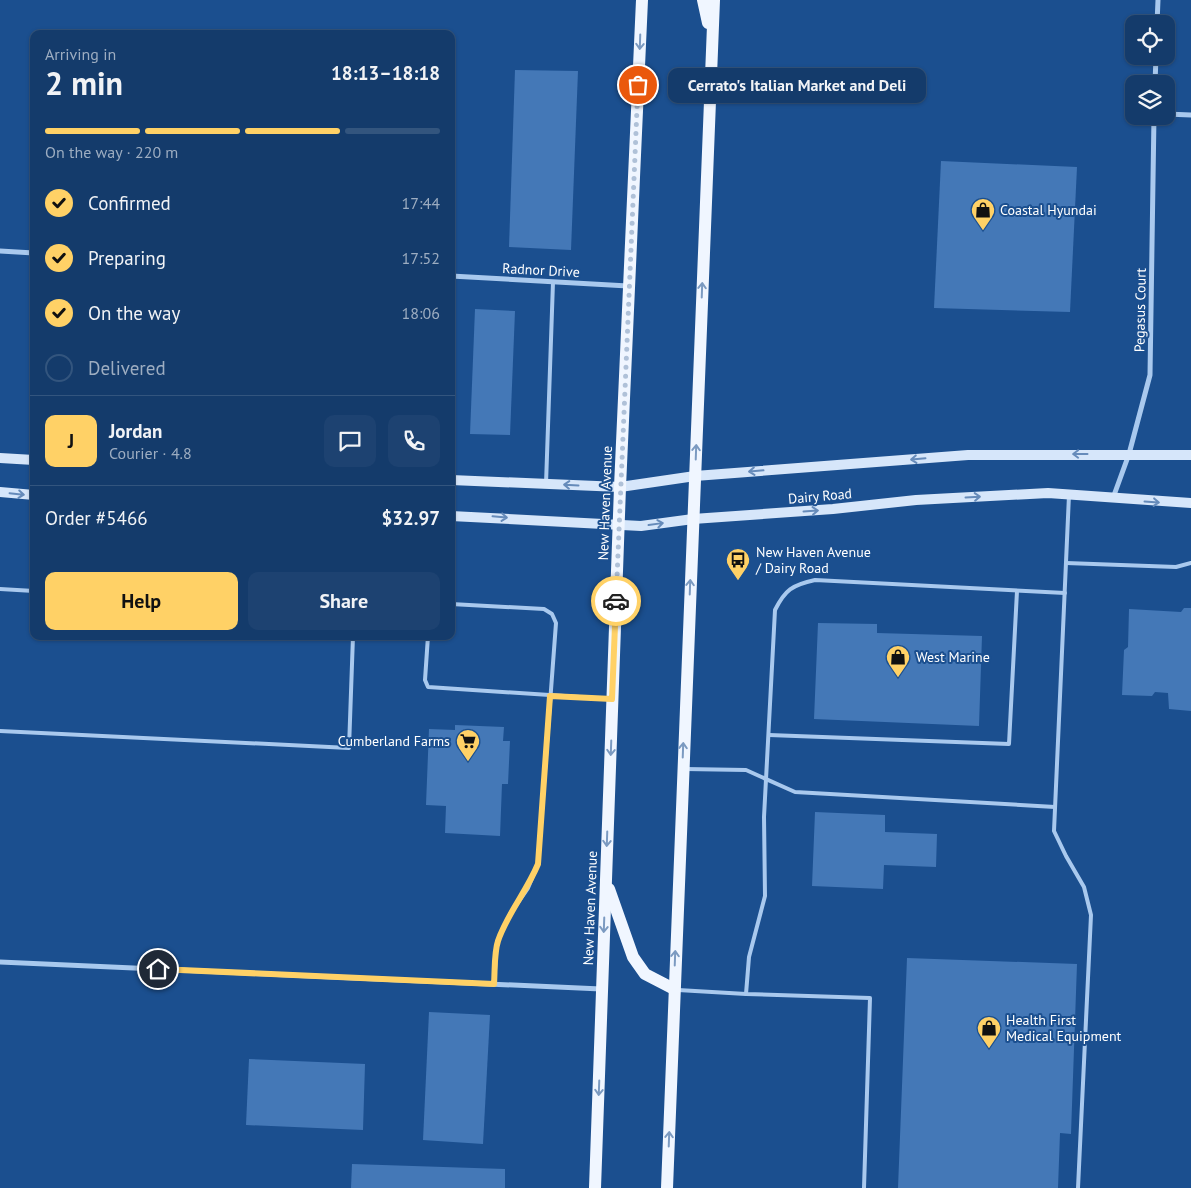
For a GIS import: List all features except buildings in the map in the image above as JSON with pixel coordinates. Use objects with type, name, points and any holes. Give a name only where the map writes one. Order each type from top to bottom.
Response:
[{"type":"main road","name":"New Haven Avenue","points":[[595,1188],[618,524],[642,0]]},
{"type":"main road","points":[[703,0],[712,37]]},
{"type":"main road","points":[[667,1188],[714,0]]},
{"type":"main road","points":[[606,877],[632,957],[644,974],[674,989]]},
{"type":"street","points":[[1157,15],[1158,0]]},
{"type":"street","points":[[1175,114],[1191,115]]},
{"type":"street","name":"Pegasus Court","points":[[1113,498],[1129,454],[1150,375],[1154,125]]},
{"type":"street","points":[[0,252],[30,253]]},
{"type":"street","name":"Radnor Drive","points":[[455,276],[630,286]]},
{"type":"street","points":[[455,480],[620,487],[695,476],[968,455],[1191,455]]},
{"type":"street","points":[[0,458],[30,460]]},
{"type":"street","points":[[0,492],[30,495]]},
{"type":"street","name":"Dairy Road","points":[[455,516],[641,526],[693,519],[833,509],[916,500],[1048,493],[1191,503]]},
{"type":"street","points":[[0,962],[602,988]]},
{"type":"lane","points":[[546,484],[553,282]]},
{"type":"lane","points":[[1069,495],[1054,831],[1084,887],[1091,915],[1078,1188]]},
{"type":"lane","points":[[1066,563],[1176,567],[1191,563]]},
{"type":"lane","points":[[746,994],[749,957],[765,896],[764,817],[775,610],[781,597],[795,584],[815,580],[1065,593]]},
{"type":"lane","points":[[0,589],[30,591]]},
{"type":"lane","points":[[769,735],[1010,744],[1017,591]]},
{"type":"lane","points":[[455,604],[544,609],[552,614],[556,623],[538,864],[528,888],[510,914],[498,942],[494,984]]},
{"type":"lane","points":[[0,731],[349,748],[353,640]]},
{"type":"lane","points":[[428,640],[425,680],[428,686],[612,699]]},
{"type":"lane","points":[[683,768],[746,770],[795,792],[1055,807]]},
{"type":"lane","points":[[674,989],[746,994],[870,998],[864,1188]]},
{"type":"way so far","points":[[616,601],[638,85]]},
{"type":"place","name":"Cerrato's Italian Market and Deli","points":[[638,85]]},
{"type":"place","name":"Coastal Hyundai","points":[[983,231]]},
{"type":"place","name":"New Haven Avenue / Dairy Road","points":[[738,581]]},
{"type":"place","name":"West Marine","points":[[898,678]]},
{"type":"place","name":"Cumberland Farms","points":[[468,762]]},
{"type":"place","name":"Health First Medical Equipment","points":[[989,1049]]},
{"type":"route","points":[[158,969],[494,984],[498,942],[510,914],[528,888],[538,864],[550,696],[612,699],[616,601]]}]
